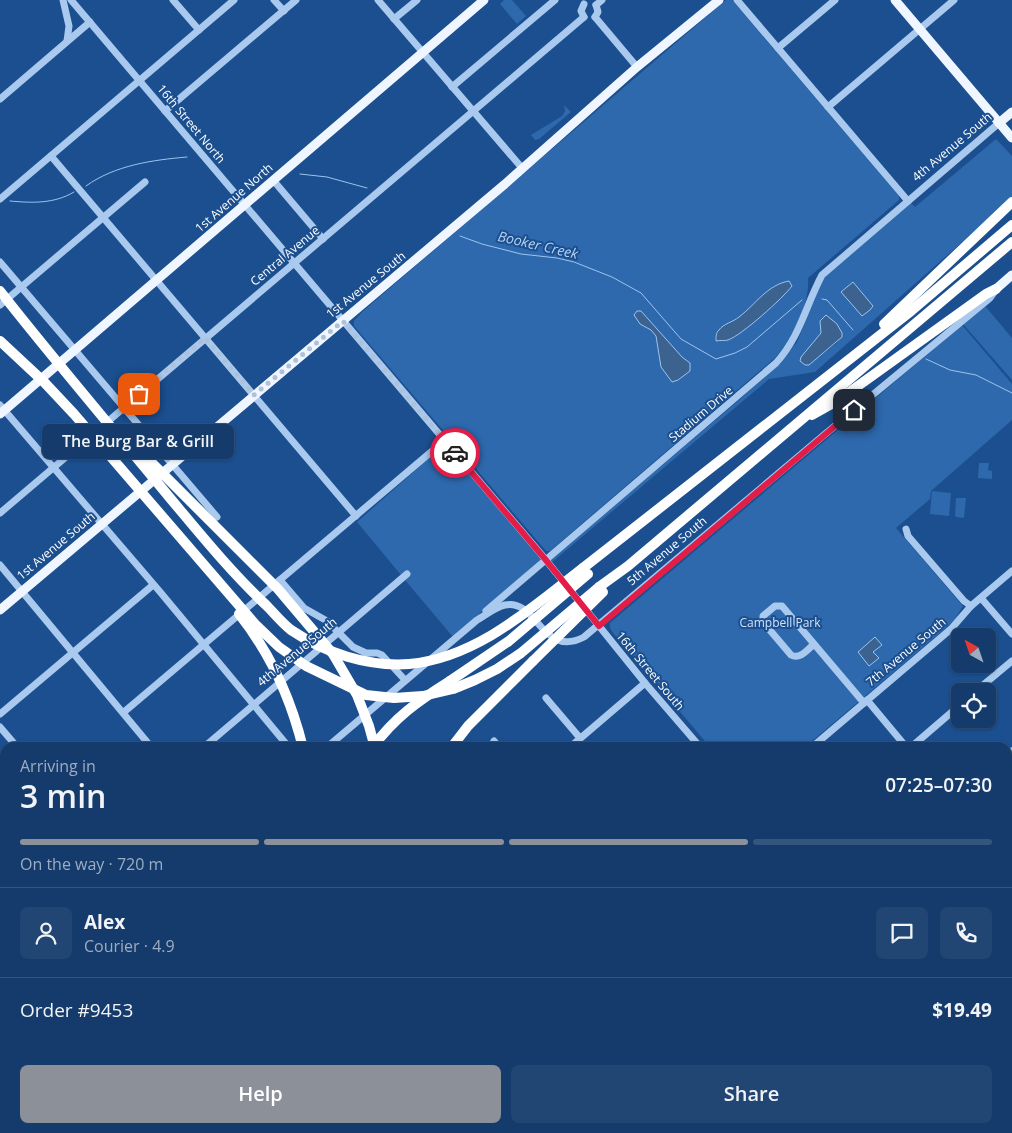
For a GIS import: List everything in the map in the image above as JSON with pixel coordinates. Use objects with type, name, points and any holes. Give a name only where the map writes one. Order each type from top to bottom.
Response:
[{"type":"highway","points":[[855,353],[1012,202]]},
{"type":"highway","points":[[378,742],[387,728],[423,698],[509,641],[586,571],[686,488],[855,353],[911,311],[1012,224]]},
{"type":"highway","points":[[0,341],[44,382],[74,414],[162,518],[256,624],[279,646],[306,666],[366,696],[394,698],[423,696],[453,689],[475,680],[521,653],[601,590],[796,425],[818,404],[1012,242]]},
{"type":"highway","points":[[796,425],[837,401],[986,294],[996,289]]},
{"type":"highway","points":[[0,291],[244,585],[290,629],[313,642],[348,657],[372,662],[408,664],[459,652],[480,642],[586,571]]},
{"type":"highway","points":[[0,300],[39,340]]},
{"type":"highway","points":[[91,402],[252,563],[306,621],[333,654],[357,695],[369,726],[373,742]]},
{"type":"highway","points":[[162,518],[262,646],[286,695],[302,742]]},
{"type":"highway","points":[[456,742],[468,726],[601,590]]},
{"type":"main road","name":"1st Avenue North","points":[[2,409],[75,350],[245,206],[484,0]]},
{"type":"main road","name":"1st Avenue South","points":[[0,610],[343,321],[522,168],[607,92],[719,0]]},
{"type":"main road","points":[[895,0],[1012,138]]},
{"type":"main road","name":"4th Avenue South","points":[[999,123],[1012,112]]},
{"type":"main road","name":"5th Avenue South","points":[[996,289],[1012,275]]},
{"type":"street","points":[[63,0],[69,26],[67,41]]},
{"type":"street","name":"16th Street North","points":[[71,0],[294,263]]},
{"type":"street","points":[[173,0],[198,30]]},
{"type":"street","points":[[0,199],[234,0]]},
{"type":"street","points":[[274,0],[284,11]]},
{"type":"street","points":[[165,111],[296,0]]},
{"type":"street","points":[[378,0],[522,168]]},
{"type":"street","points":[[394,19],[417,0]]},
{"type":"street","points":[[452,87],[555,0]]},
{"type":"street","points":[[737,0],[908,200]]},
{"type":"street","points":[[778,48],[835,0]]},
{"type":"street","points":[[828,107],[954,0]]},
{"type":"street","points":[[582,2],[599,2],[598,12],[595,17],[590,19],[584,16],[581,11],[582,2]]},
{"type":"street","name":"Central Avenue","points":[[0,513],[584,16]]},
{"type":"street","points":[[595,17],[637,67]]},
{"type":"street","points":[[0,99],[90,22]]},
{"type":"street","name":"4th Avenue South","points":[[908,200],[999,123]]},
{"type":"street","points":[[50,156],[356,516]]},
{"type":"street","points":[[273,180],[323,239]]},
{"type":"street","points":[[0,304],[145,182]]},
{"type":"street","name":"Stadium Drive","points":[[477,620],[496,601],[736,399],[776,363],[787,351],[801,326],[812,293],[822,275],[908,200]]},
{"type":"street","points":[[0,262],[216,517]]},
{"type":"street","name":"16th Street South","points":[[294,263],[545,559],[645,683],[696,742]]},
{"type":"street","name":"5th Avenue South","points":[[333,742],[477,620],[499,607],[513,604],[524,609],[548,635],[568,642],[579,640],[599,626],[824,435],[990,298],[996,289]]},
{"type":"street","points":[[2,409],[54,467],[285,742]]},
{"type":"street","points":[[124,712],[444,440]]},
{"type":"street","points":[[906,529],[908,536],[964,601],[971,606]]},
{"type":"street","points":[[0,565],[147,742]]},
{"type":"street","name":"4th Avenue South","points":[[210,742],[407,574]]},
{"type":"street","name":"7th Avenue South","points":[[818,742],[958,622],[971,606],[1011,575]]},
{"type":"street","points":[[280,580],[304,608],[327,621],[348,643],[359,651],[382,655],[405,680]]},
{"type":"street","points":[[0,714],[153,585]]},
{"type":"street","points":[[981,598],[1012,634]]},
{"type":"street","points":[[814,644],[799,656],[791,655],[764,622],[763,616],[775,606],[782,606],[903,742]]},
{"type":"street","points":[[986,683],[1012,661]]},
{"type":"street","points":[[576,742],[645,683]]},
{"type":"street","points":[[546,698],[580,738]]},
{"type":"street","points":[[915,742],[951,712]]},
{"type":"street","points":[[0,727],[13,742]]},
{"type":"green space","points":[[504,0],[512,0],[526,16],[517,24],[500,4]]},
{"type":"green space","points":[[726,0],[732,0],[899,196],[899,200],[808,278],[806,298],[799,320],[776,357],[550,551],[546,551],[354,326],[354,321],[362,312]]},
{"type":"green space","points":[[564,105],[571,112],[539,139],[535,140],[531,135],[562,116],[565,111]]},
{"type":"green space","points":[[996,139],[1012,156],[1012,198],[815,372],[769,379],[551,563],[549,560],[778,365],[797,342],[824,277],[910,202],[915,207]],"holes":[[[853,282],[872,305],[841,292]],[[820,321],[838,342],[809,365],[814,343],[821,333]]]},
{"type":"green space","points":[[985,306],[1012,338],[1012,380],[963,324]]},
{"type":"green space","name":"Campbell Park","points":[[962,325],[1012,384],[1012,420],[931,491],[930,499],[896,528],[963,606],[948,626],[811,742],[706,742],[613,633],[610,623]]},
{"type":"green space","points":[[444,445],[541,559],[453,637],[405,580],[411,575],[407,571],[401,575],[357,522]]},
{"type":"green space","points":[[979,463],[989,463],[988,470],[992,471],[992,479],[978,478]]},
{"type":"green space","points":[[932,491],[951,493],[949,516],[930,514]]},
{"type":"green space","points":[[956,498],[966,498],[964,518],[955,516]]},
{"type":"shaded area","points":[[789,281],[792,286],[787,292],[752,324],[728,340],[716,341],[717,333],[721,328],[739,317],[774,286]]},
{"type":"shaded area","points":[[853,282],[873,306],[862,316],[841,292]]},
{"type":"shaded area","points":[[637,311],[641,311],[682,357],[690,363],[690,371],[678,380],[672,382],[661,367],[656,336],[651,330],[640,324],[634,315]]},
{"type":"shaded area","points":[[826,315],[837,324],[842,337],[809,365],[805,365],[800,361],[801,357],[821,333],[820,321]]},
{"type":"shaded area","points":[[875,637],[882,645],[873,652],[879,658],[869,666],[858,652]]},
{"type":"waterway","name":"Booker Creek","points":[[86,186],[122,168],[148,162],[187,157]]},
{"type":"waterway","name":"Booker Creek","points":[[300,174],[327,177],[367,188]]},
{"type":"waterway","name":"Booker Creek","points":[[10,201],[51,201],[74,192]]},
{"type":"waterway","name":"Booker Creek","points":[[460,236],[521,254],[574,262],[612,277],[641,293],[681,339],[716,359],[747,347],[802,300]]},
{"type":"waterway","name":"Booker Creek","points":[[822,299],[827,300],[853,330]]},
{"type":"waterway","name":"Booker Creek","points":[[926,359],[950,370],[976,375],[1012,393]]},
{"type":"way so far","points":[[139,394],[205,338],[254,395],[343,321],[455,453]]},
{"type":"place","name":"The Burg Bar & Grill","points":[[139,394]]},
{"type":"route","points":[[455,453],[599,626],[854,410]]}]
